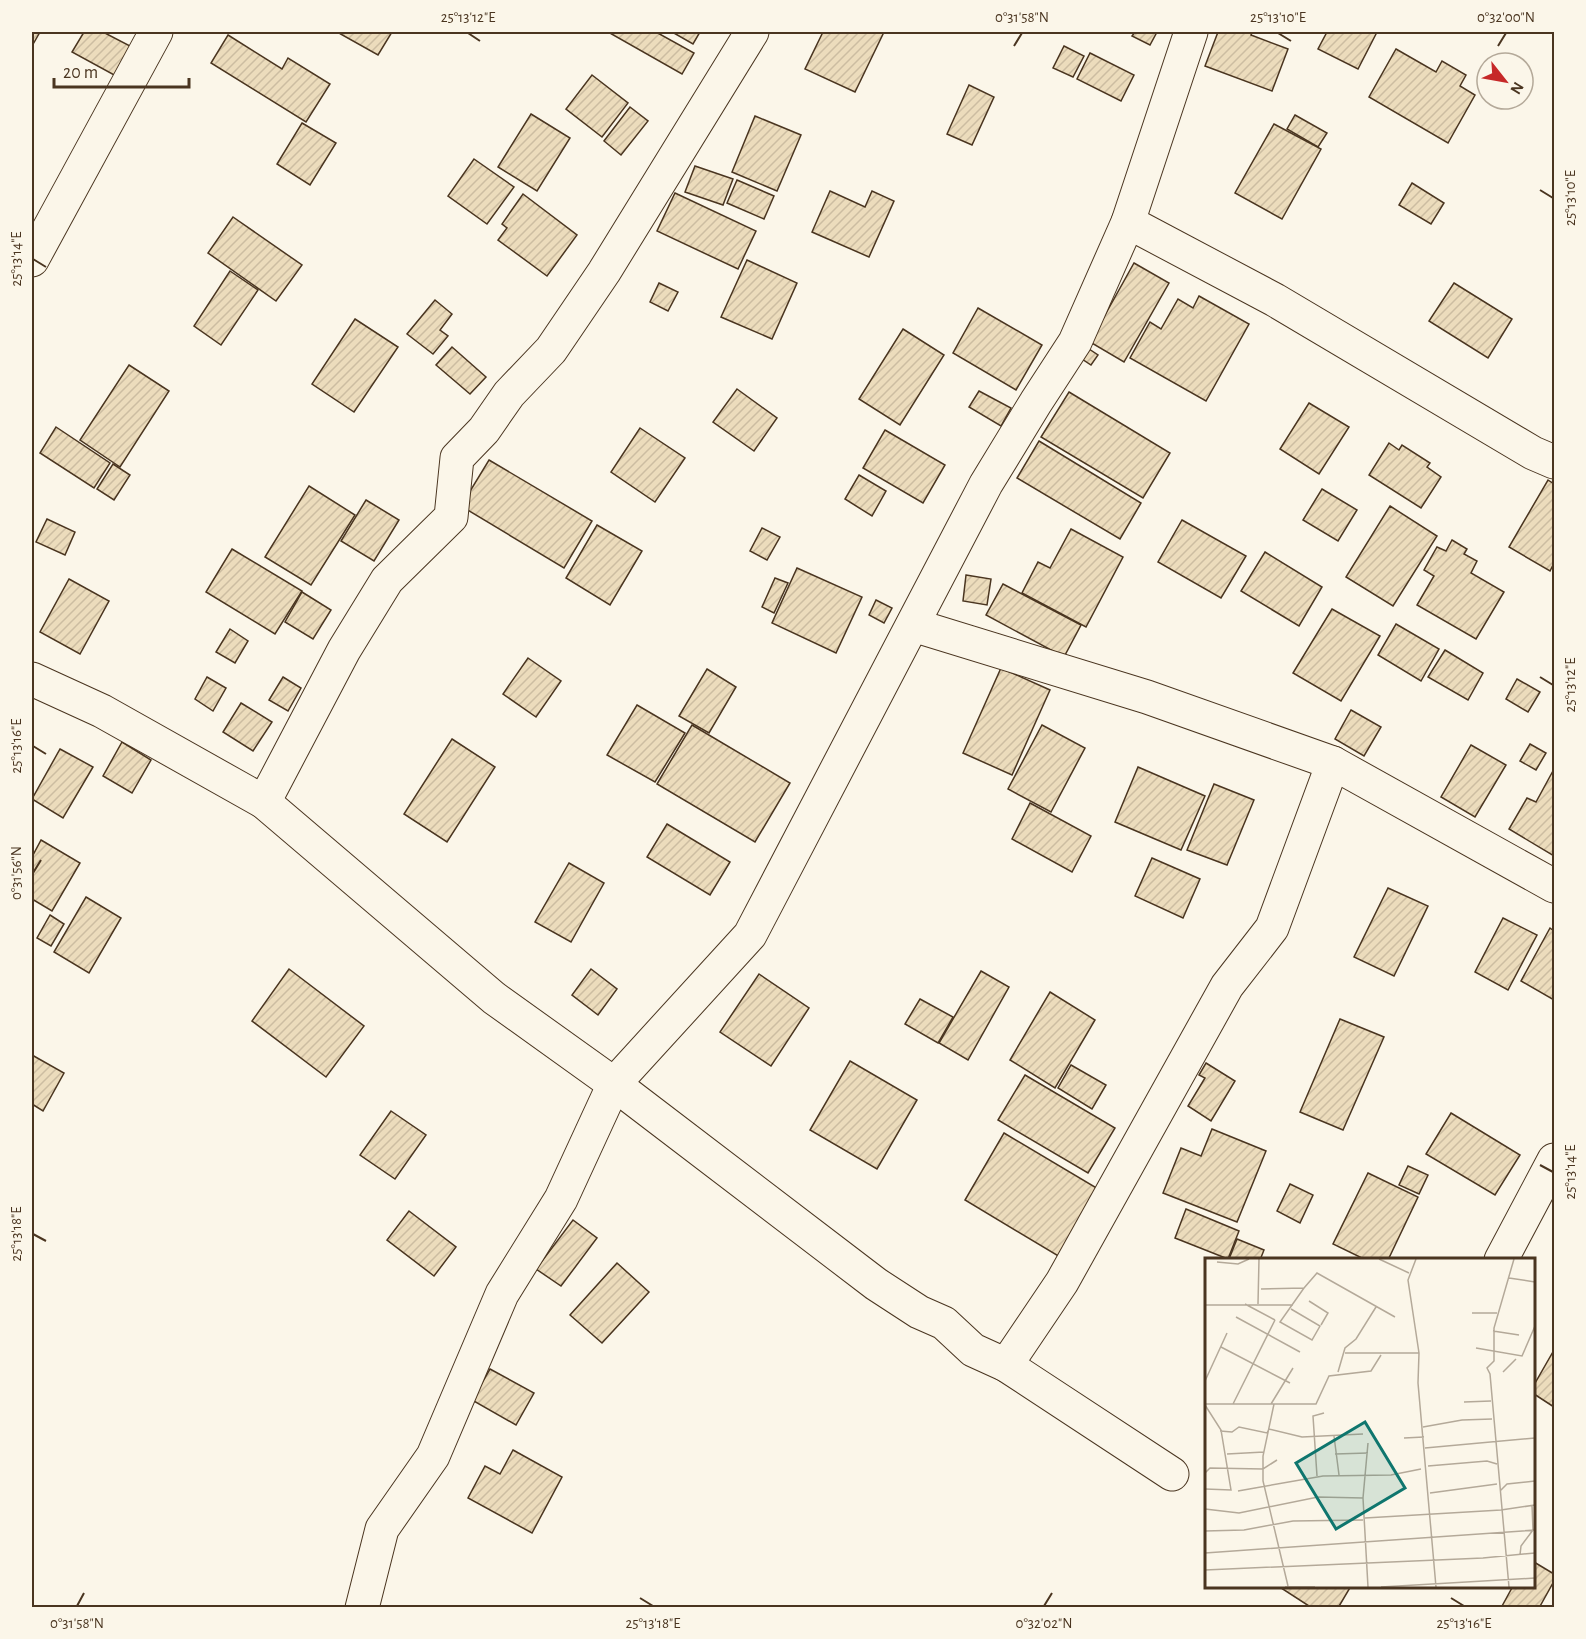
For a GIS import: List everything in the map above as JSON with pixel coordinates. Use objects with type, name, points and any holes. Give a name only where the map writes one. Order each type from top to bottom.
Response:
[{"type":"street","points":[[32,260],[156,32]]},
{"type":"street","points":[[264,802],[344,650],[387,580],[451,517],[457,458],[484,430],[508,394],[551,350],[604,272],[752,32]]},
{"type":"street","points":[[362,1608],[382,1529],[433,1456],[502,1294],[561,1199],[614,1084],[750,935],[986,484],[1075,342],[1128,222],[1191,32]]},
{"type":"street","points":[[1128,222],[1275,300],[1533,453],[1554,462]]},
{"type":"street","points":[[913,625],[1147,697],[1333,764],[1554,886]]},
{"type":"street","points":[[32,680],[102,711],[264,802],[494,998],[614,1084],[876,1284],[919,1312],[944,1323],[973,1350],[1006,1365],[1172,1474]]},
{"type":"street","points":[[1006,1365],[1062,1282],[1227,987],[1272,928],[1333,764]]},
{"type":"street","points":[[1502,1258],[1554,1160]]},
{"type":"building","points":[[32,32],[40,32],[32,46]]},
{"type":"building","points":[[84,32],[103,32],[132,47],[116,76],[72,52]]},
{"type":"building","points":[[337,32],[392,32],[378,55]]},
{"type":"building","points":[[608,32],[656,32],[694,53],[682,74]]},
{"type":"building","points":[[672,32],[700,32],[693,44]]},
{"type":"building","points":[[823,32],[884,32],[855,92],[805,69]]},
{"type":"building","points":[[1135,32],[1157,32],[1150,45],[1132,36]]},
{"type":"building","points":[[1218,32],[1252,32],[1251,35],[1288,49],[1272,91],[1205,66]]},
{"type":"building","points":[[1327,32],[1377,32],[1358,69],[1318,49]]},
{"type":"building","points":[[228,35],[282,69],[288,58],[330,84],[306,122],[211,63]]},
{"type":"building","points":[[1064,46],[1084,56],[1073,77],[1053,68]]},
{"type":"building","points":[[1396,49],[1436,72],[1442,61],[1466,75],[1460,86],[1475,95],[1448,143],[1369,97]]},
{"type":"building","points":[[1090,53],[1134,75],[1121,101],[1077,79]]},
{"type":"building","points":[[592,75],[628,103],[602,137],[566,109]]},
{"type":"building","points":[[969,85],[994,97],[972,145],[947,134]]},
{"type":"building","points":[[630,107],[648,121],[621,155],[604,141]]},
{"type":"building","points":[[531,114],[570,138],[537,191],[498,167]]},
{"type":"building","points":[[1295,115],[1327,133],[1318,147],[1287,129]]},
{"type":"building","points":[[755,116],[801,135],[777,191],[732,172]]},
{"type":"building","points":[[302,123],[336,143],[310,185],[277,164]]},
{"type":"building","points":[[1274,124],[1321,149],[1282,219],[1235,193]]},
{"type":"building","points":[[474,159],[514,187],[487,224],[448,196]]},
{"type":"building","points":[[695,166],[733,179],[723,205],[685,192]]},
{"type":"building","points":[[737,180],[774,196],[764,219],[727,203]]},
{"type":"building","points":[[1412,183],[1444,203],[1431,224],[1399,205]]},
{"type":"building","points":[[830,191],[865,207],[872,191],[894,201],[869,257],[812,232]]},
{"type":"building","points":[[675,193],[756,231],[738,269],[657,231]]},
{"type":"building","points":[[523,194],[577,235],[547,276],[498,240],[507,228],[502,224]]},
{"type":"building","points":[[233,217],[302,265],[276,301],[208,253]]},
{"type":"building","points":[[747,260],[797,283],[772,339],[721,317]]},
{"type":"building","points":[[1134,263],[1169,283],[1124,362],[1090,342]]},
{"type":"building","points":[[230,271],[258,290],[221,345],[194,326]]},
{"type":"building","points":[[659,283],[678,292],[668,311],[650,302]]},
{"type":"building","points":[[1454,283],[1512,319],[1488,358],[1429,321]]},
{"type":"building","points":[[1199,296],[1249,324],[1206,401],[1130,358],[1150,322],[1161,329],[1178,299],[1193,308]]},
{"type":"building","points":[[435,300],[452,314],[440,330],[448,336],[433,354],[407,334]]},
{"type":"building","points":[[978,308],[1042,345],[1016,390],[953,353]]},
{"type":"building","points":[[355,319],[398,347],[354,412],[312,384]]},
{"type":"building","points":[[903,329],[944,355],[900,425],[859,399]]},
{"type":"building","points":[[452,347],[486,377],[470,394],[436,365]]},
{"type":"building","points":[[1086,347],[1098,355],[1091,365],[1079,357]]},
{"type":"building","points":[[129,365],[169,391],[120,467],[80,440]]},
{"type":"building","points":[[737,389],[777,418],[754,451],[713,422]]},
{"type":"building","points":[[979,391],[1011,408],[1001,426],[969,407]]},
{"type":"building","points":[[1069,392],[1170,453],[1143,498],[1041,437]]},
{"type":"building","points":[[1309,403],[1349,427],[1319,474],[1280,449]]},
{"type":"building","points":[[56,427],[110,463],[94,488],[40,453]]},
{"type":"building","points":[[640,428],[685,458],[655,502],[611,472]]},
{"type":"building","points":[[885,430],[945,465],[923,503],[863,468]]},
{"type":"building","points":[[1039,441],[1141,503],[1120,539],[1017,478]]},
{"type":"building","points":[[1389,443],[1399,450],[1402,445],[1430,463],[1427,467],[1441,477],[1421,508],[1369,475]]},
{"type":"building","points":[[489,460],[592,521],[564,568],[461,506]]},
{"type":"building","points":[[113,464],[130,475],[114,500],[97,489]]},
{"type":"building","points":[[859,475],[886,491],[872,516],[845,499]]},
{"type":"building","points":[[1548,480],[1554,484],[1554,563],[1550,571],[1509,547]]},
{"type":"building","points":[[309,486],[355,515],[311,585],[265,557]]},
{"type":"building","points":[[1322,489],[1357,510],[1338,541],[1303,520]]},
{"type":"building","points":[[366,500],[399,520],[374,561],[341,541]]},
{"type":"building","points":[[1390,506],[1437,536],[1393,606],[1346,577]]},
{"type":"building","points":[[47,519],[75,532],[65,555],[36,542]]},
{"type":"building","points":[[1182,520],[1246,556],[1221,598],[1158,562]]},
{"type":"building","points":[[597,525],[642,551],[610,605],[566,578]]},
{"type":"building","points":[[762,528],[780,537],[767,560],[750,551]]},
{"type":"building","points":[[1071,529],[1123,557],[1086,627],[1022,593],[1038,562],[1050,568]]},
{"type":"building","points":[[1452,540],[1467,549],[1464,554],[1477,561],[1471,573],[1504,592],[1476,639],[1417,605],[1434,576],[1424,570],[1437,547],[1446,551]]},
{"type":"building","points":[[232,549],[302,591],[275,634],[206,592]]},
{"type":"building","points":[[1265,552],[1322,587],[1299,626],[1241,591]]},
{"type":"building","points":[[797,568],[862,597],[836,653],[772,623]]},
{"type":"building","points":[[966,575],[991,579],[987,605],[963,601]]},
{"type":"building","points":[[775,578],[788,583],[774,613],[762,607]]},
{"type":"building","points":[[69,579],[109,601],[80,654],[40,632]]},
{"type":"building","points":[[1003,584],[1081,625],[1064,657],[986,615]]},
{"type":"building","points":[[302,592],[331,610],[313,639],[285,622]]},
{"type":"building","points":[[876,600],[892,608],[884,623],[869,615]]},
{"type":"building","points":[[1332,609],[1380,636],[1341,701],[1293,673]]},
{"type":"building","points":[[1396,624],[1439,649],[1421,681],[1378,655]]},
{"type":"building","points":[[230,629],[248,641],[235,663],[216,652]]},
{"type":"building","points":[[1445,650],[1483,673],[1468,700],[1428,677]]},
{"type":"building","points":[[528,658],[561,681],[536,717],[503,694]]},
{"type":"building","points":[[1001,668],[1050,690],[1012,775],[963,753]]},
{"type":"building","points":[[707,669],[736,687],[709,733],[679,716]]},
{"type":"building","points":[[207,677],[226,688],[213,711],[195,699]]},
{"type":"building","points":[[283,677],[301,688],[288,711],[269,700]]},
{"type":"building","points":[[1517,679],[1540,692],[1528,712],[1506,699]]},
{"type":"building","points":[[241,703],[272,722],[253,751],[223,732]]},
{"type":"building","points":[[637,705],[685,733],[655,782],[607,755]]},
{"type":"building","points":[[1351,710],[1381,727],[1364,756],[1335,739]]},
{"type":"building","points":[[692,725],[790,783],[755,842],[657,784]]},
{"type":"building","points":[[1042,725],[1085,748],[1051,812],[1008,789]]},
{"type":"building","points":[[452,739],[495,767],[447,842],[404,814]]},
{"type":"building","points":[[122,742],[151,760],[132,793],[103,776]]},
{"type":"building","points":[[1530,744],[1546,753],[1536,770],[1520,761]]},
{"type":"building","points":[[1471,745],[1506,765],[1475,817],[1441,797]]},
{"type":"building","points":[[60,749],[93,767],[63,818],[32,799]]},
{"type":"building","points":[[1138,767],[1205,796],[1181,850],[1115,822]]},
{"type":"building","points":[[1554,769],[1554,856],[1509,829],[1527,798],[1536,802]]},
{"type":"building","points":[[1214,784],[1254,800],[1227,865],[1187,850]]},
{"type":"building","points":[[1030,803],[1091,836],[1072,872],[1012,839]]},
{"type":"building","points":[[667,824],[730,862],[710,895],[647,857]]},
{"type":"building","points":[[41,840],[80,863],[52,911],[32,899],[32,857]]},
{"type":"building","points":[[1152,858],[1200,879],[1183,918],[1135,896]]},
{"type":"building","points":[[569,863],[604,883],[571,942],[535,922]]},
{"type":"building","points":[[1388,888],[1428,906],[1394,976],[1354,957]]},
{"type":"building","points":[[86,897],[121,918],[89,973],[54,952]]},
{"type":"building","points":[[50,915],[64,924],[51,946],[37,938]]},
{"type":"building","points":[[1503,918],[1537,935],[1508,990],[1475,972]]},
{"type":"building","points":[[1550,928],[1554,931],[1554,1000],[1521,981]]},
{"type":"building","points":[[289,969],[364,1026],[326,1077],[252,1021]]},
{"type":"building","points":[[591,969],[617,989],[598,1015],[572,995]]},
{"type":"building","points":[[981,971],[1009,987],[968,1060],[939,1043]]},
{"type":"building","points":[[759,974],[809,1008],[771,1066],[720,1032]]},
{"type":"building","points":[[1050,992],[1095,1020],[1055,1088],[1010,1060]]},
{"type":"building","points":[[920,999],[953,1017],[938,1043],[905,1024]]},
{"type":"building","points":[[1340,1019],[1384,1037],[1343,1130],[1300,1112]]},
{"type":"building","points":[[32,1055],[64,1073],[43,1111],[32,1104]]},
{"type":"building","points":[[850,1061],[917,1100],[877,1169],[810,1130]]},
{"type":"building","points":[[1206,1063],[1235,1081],[1211,1121],[1188,1106],[1205,1078],[1199,1075]]},
{"type":"building","points":[[1071,1065],[1106,1085],[1092,1109],[1058,1088]]},
{"type":"building","points":[[1025,1075],[1115,1128],[1088,1173],[998,1120]]},
{"type":"building","points":[[391,1111],[426,1135],[395,1179],[360,1155]]},
{"type":"building","points":[[1451,1113],[1520,1155],[1495,1195],[1426,1154]]},
{"type":"building","points":[[1212,1129],[1266,1151],[1237,1222],[1163,1193],[1181,1148],[1201,1156]]},
{"type":"building","points":[[1004,1133],[1105,1193],[1065,1260],[965,1200]]},
{"type":"building","points":[[1408,1166],[1428,1175],[1419,1194],[1399,1185]]},
{"type":"building","points":[[1368,1173],[1418,1197],[1389,1258],[1362,1258],[1333,1244]]},
{"type":"building","points":[[1290,1184],[1313,1195],[1300,1223],[1277,1211]]},
{"type":"building","points":[[1186,1209],[1239,1231],[1228,1258],[1175,1238]]},
{"type":"building","points":[[409,1211],[456,1247],[434,1276],[387,1240]]},
{"type":"building","points":[[573,1220],[597,1238],[561,1286],[536,1269]]},
{"type":"building","points":[[1237,1239],[1264,1250],[1261,1258],[1229,1258]]},
{"type":"building","points":[[617,1263],[649,1292],[602,1343],[570,1315]]},
{"type":"building","points":[[1554,1350],[1554,1407],[1535,1395],[1535,1383]]},
{"type":"building","points":[[490,1369],[534,1393],[516,1425],[472,1400]]},
{"type":"building","points":[[513,1450],[562,1477],[532,1533],[468,1498],[485,1466],[500,1474]]},
{"type":"building","points":[[1535,1563],[1554,1574],[1554,1581],[1539,1608],[1501,1608],[1512,1588],[1535,1588]]},
{"type":"building","points":[[1281,1588],[1350,1588],[1338,1608],[1312,1608]]}]
